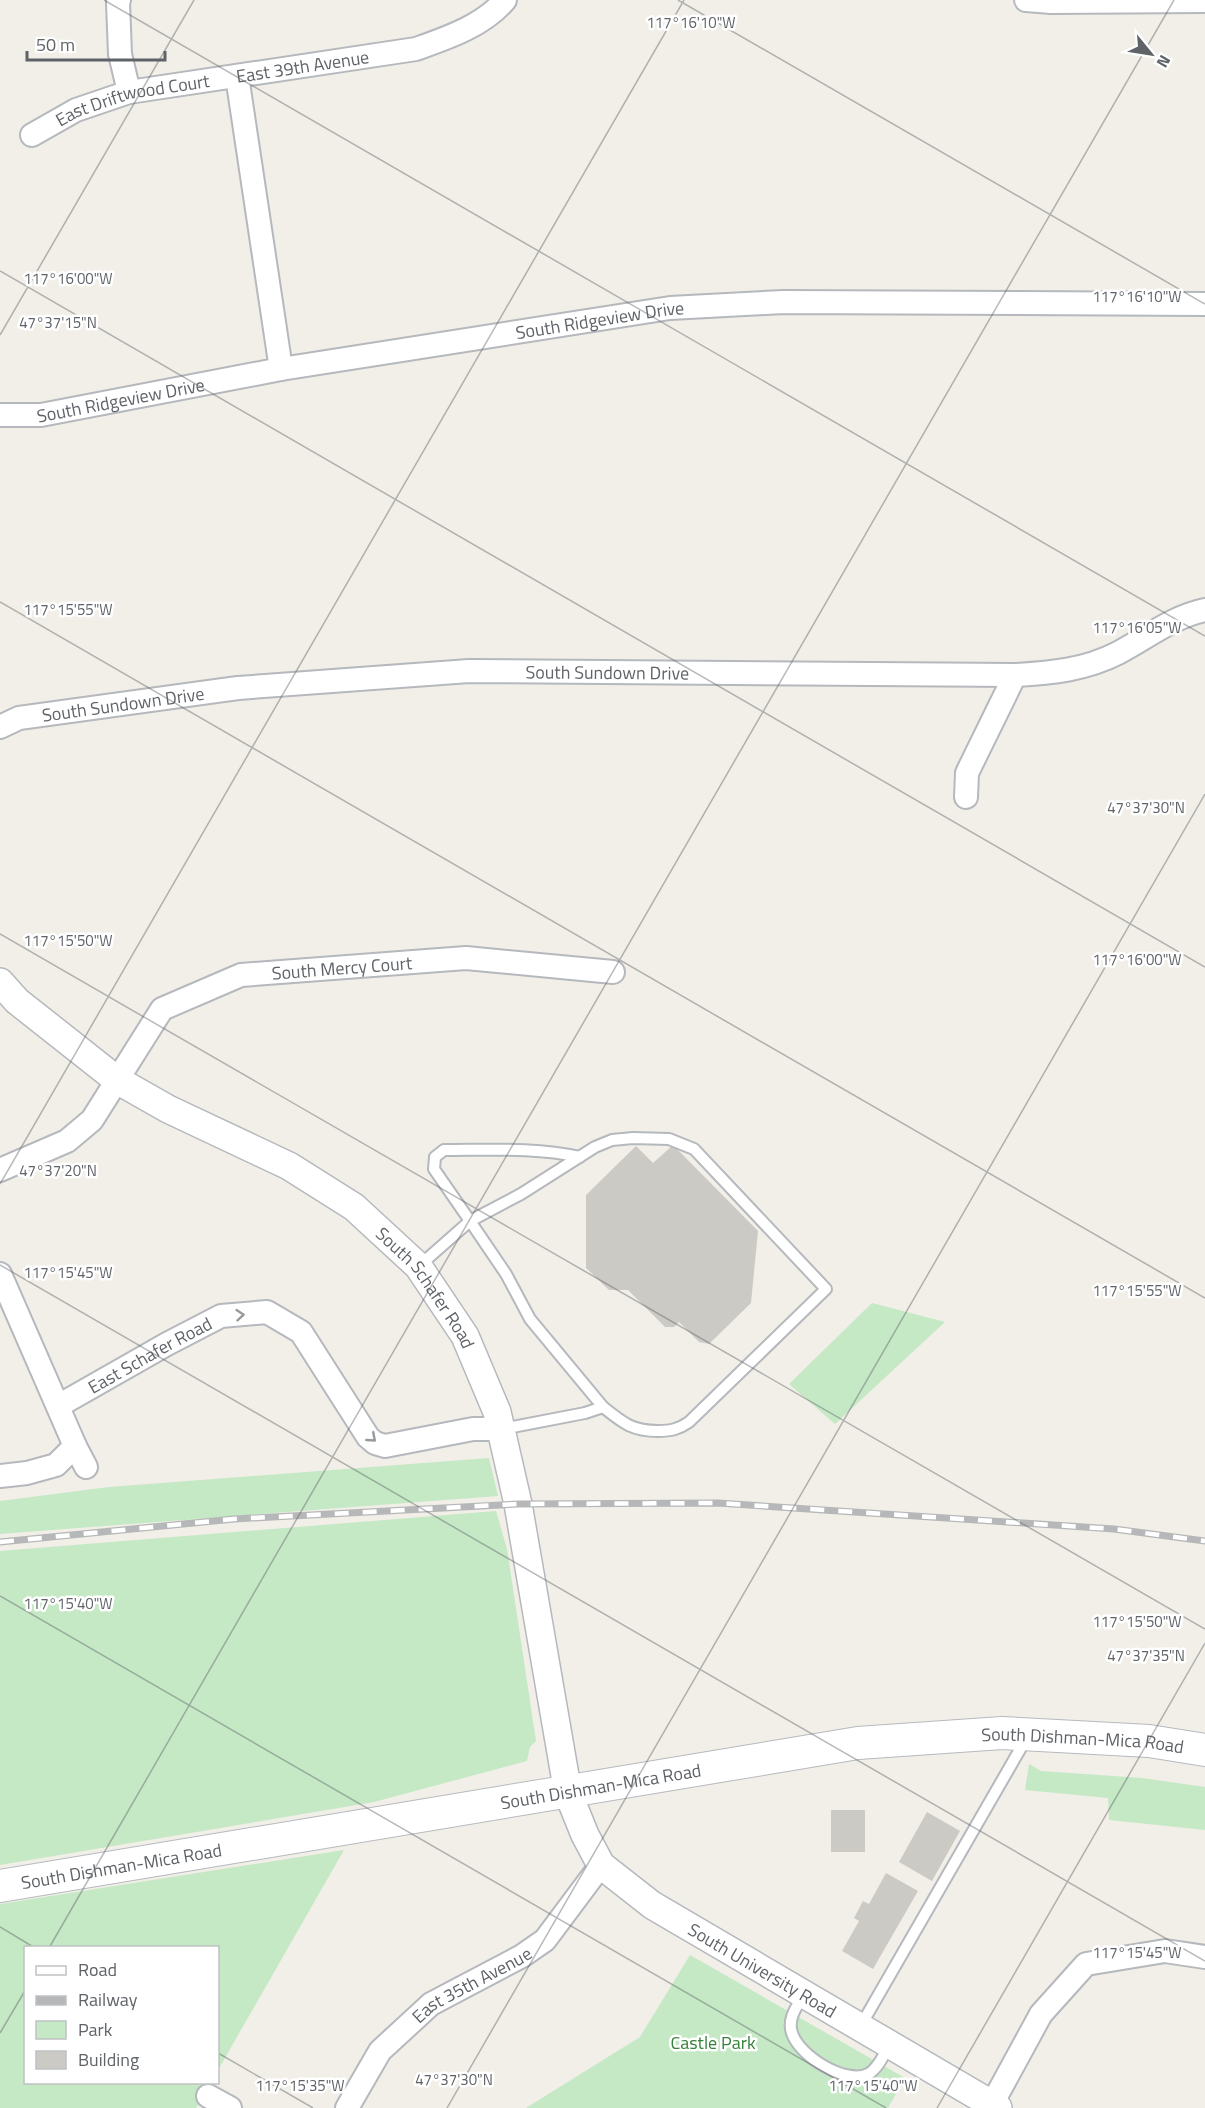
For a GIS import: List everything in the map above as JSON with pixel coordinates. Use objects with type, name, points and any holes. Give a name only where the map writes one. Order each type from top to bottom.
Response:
[{"type":"main road","name":"South Dishman-Mica Road","points":[[0,1886],[858,1743],[1002,1733],[1149,1741],[1205,1750]]},
{"type":"street","points":[[119,0],[117,3],[120,54],[129,92]]},
{"type":"street","name":"East 39th Avenue","points":[[281,369],[237,76],[416,49],[456,35],[497,10],[505,0]]},
{"type":"street","points":[[1026,0],[1205,2]]},
{"type":"street","name":"East Driftwood Court","points":[[32,135],[76,110],[129,92],[237,76]]},
{"type":"street","name":"South Ridgeview Drive","points":[[0,416],[41,415],[281,369],[670,308],[783,302],[1205,304]]},
{"type":"street","name":"South Sundown Drive","points":[[0,727],[19,718],[238,688],[469,671],[1015,675],[1054,672],[1090,666],[1118,653],[1154,630],[1191,613],[1205,610]]},
{"type":"street","points":[[966,797],[967,773],[1015,675]]},
{"type":"street","name":"South Mercy Court","points":[[0,1170],[67,1141],[92,1120],[162,1009],[241,975],[466,958],[613,972]]},
{"type":"street","name":"South Schafer Road","points":[[0,982],[16,1001],[117,1080],[168,1109],[299,1172],[354,1207],[418,1266],[465,1336],[497,1412],[518,1504],[568,1793]]},
{"type":"street","points":[[0,1274],[75,1446],[87,1467]]},
{"type":"street","name":"East Schafer Road","points":[[58,1406],[221,1316],[267,1312],[301,1332],[368,1437],[375,1443],[385,1446],[399,1445],[473,1429],[501,1429]]},
{"type":"street","points":[[0,1476],[27,1473],[56,1465],[75,1446]]},
{"type":"street","name":"South University Road","points":[[568,1793],[585,1835],[601,1865],[652,1905],[995,2106]]},
{"type":"street","name":"East 35th Avenue","points":[[347,2108],[380,2051],[431,2004],[522,1956],[545,1940],[566,1915],[601,1865]]},
{"type":"street","points":[[995,2106],[1041,2014],[1086,1964],[1165,1951],[1205,1957]]},
{"type":"street","points":[[208,2096],[230,2108]]},
{"type":"lane","points":[[418,1266],[470,1221],[521,1194],[612,1140],[669,1139],[694,1149],[826,1289],[689,1422],[679,1429],[640,1431],[603,1407],[530,1319],[506,1274],[470,1221],[434,1169],[435,1157],[444,1150],[524,1150],[564,1153],[580,1157]]},
{"type":"lane","points":[[501,1429],[585,1413],[603,1407]]},
{"type":"lane","points":[[860,2027],[1029,1734]]},
{"type":"lane","points":[[804,1994],[791,2018],[791,2032],[798,2045],[828,2068],[848,2077],[862,2077],[871,2073],[890,2044]]},
{"type":"green space","points":[[872,1303],[945,1322],[835,1424],[789,1384]]},
{"type":"green space","points":[[489,1458],[498,1496],[0,1534],[0,1501],[109,1487]]},
{"type":"green space","points":[[496,1511],[507,1549],[536,1741],[530,1747],[527,1761],[374,1802],[0,1865],[0,1551]]},
{"type":"green space","points":[[1029,1764],[1041,1771],[1142,1778],[1205,1787],[1205,1830],[1109,1820],[1108,1798],[1025,1790]]},
{"type":"green space","points":[[344,1850],[219,2068],[219,1946],[24,1946],[24,2084],[210,2084],[196,2108],[0,2108],[0,1904]]},
{"type":"green space","name":"Castle Park","points":[[690,1955],[905,2078],[888,2108],[526,2108],[640,2037]]},
{"type":"building","points":[[673,1145],[758,1231],[751,1303],[709,1344],[699,1342],[679,1322],[674,1327],[665,1327],[628,1290],[609,1290],[586,1268],[586,1195],[636,1146],[653,1163]]},
{"type":"building","points":[[831,1810],[865,1810],[865,1852],[831,1852]]},
{"type":"building","points":[[927,1812],[960,1831],[932,1881],[899,1862]]},
{"type":"building","points":[[886,1873],[918,1891],[873,1969],[842,1951],[859,1921],[854,1918],[863,1901],[869,1904]]},
{"type":"railway","points":[[0,1542],[234,1519],[518,1504],[718,1503],[1114,1529],[1205,1541]]}]
